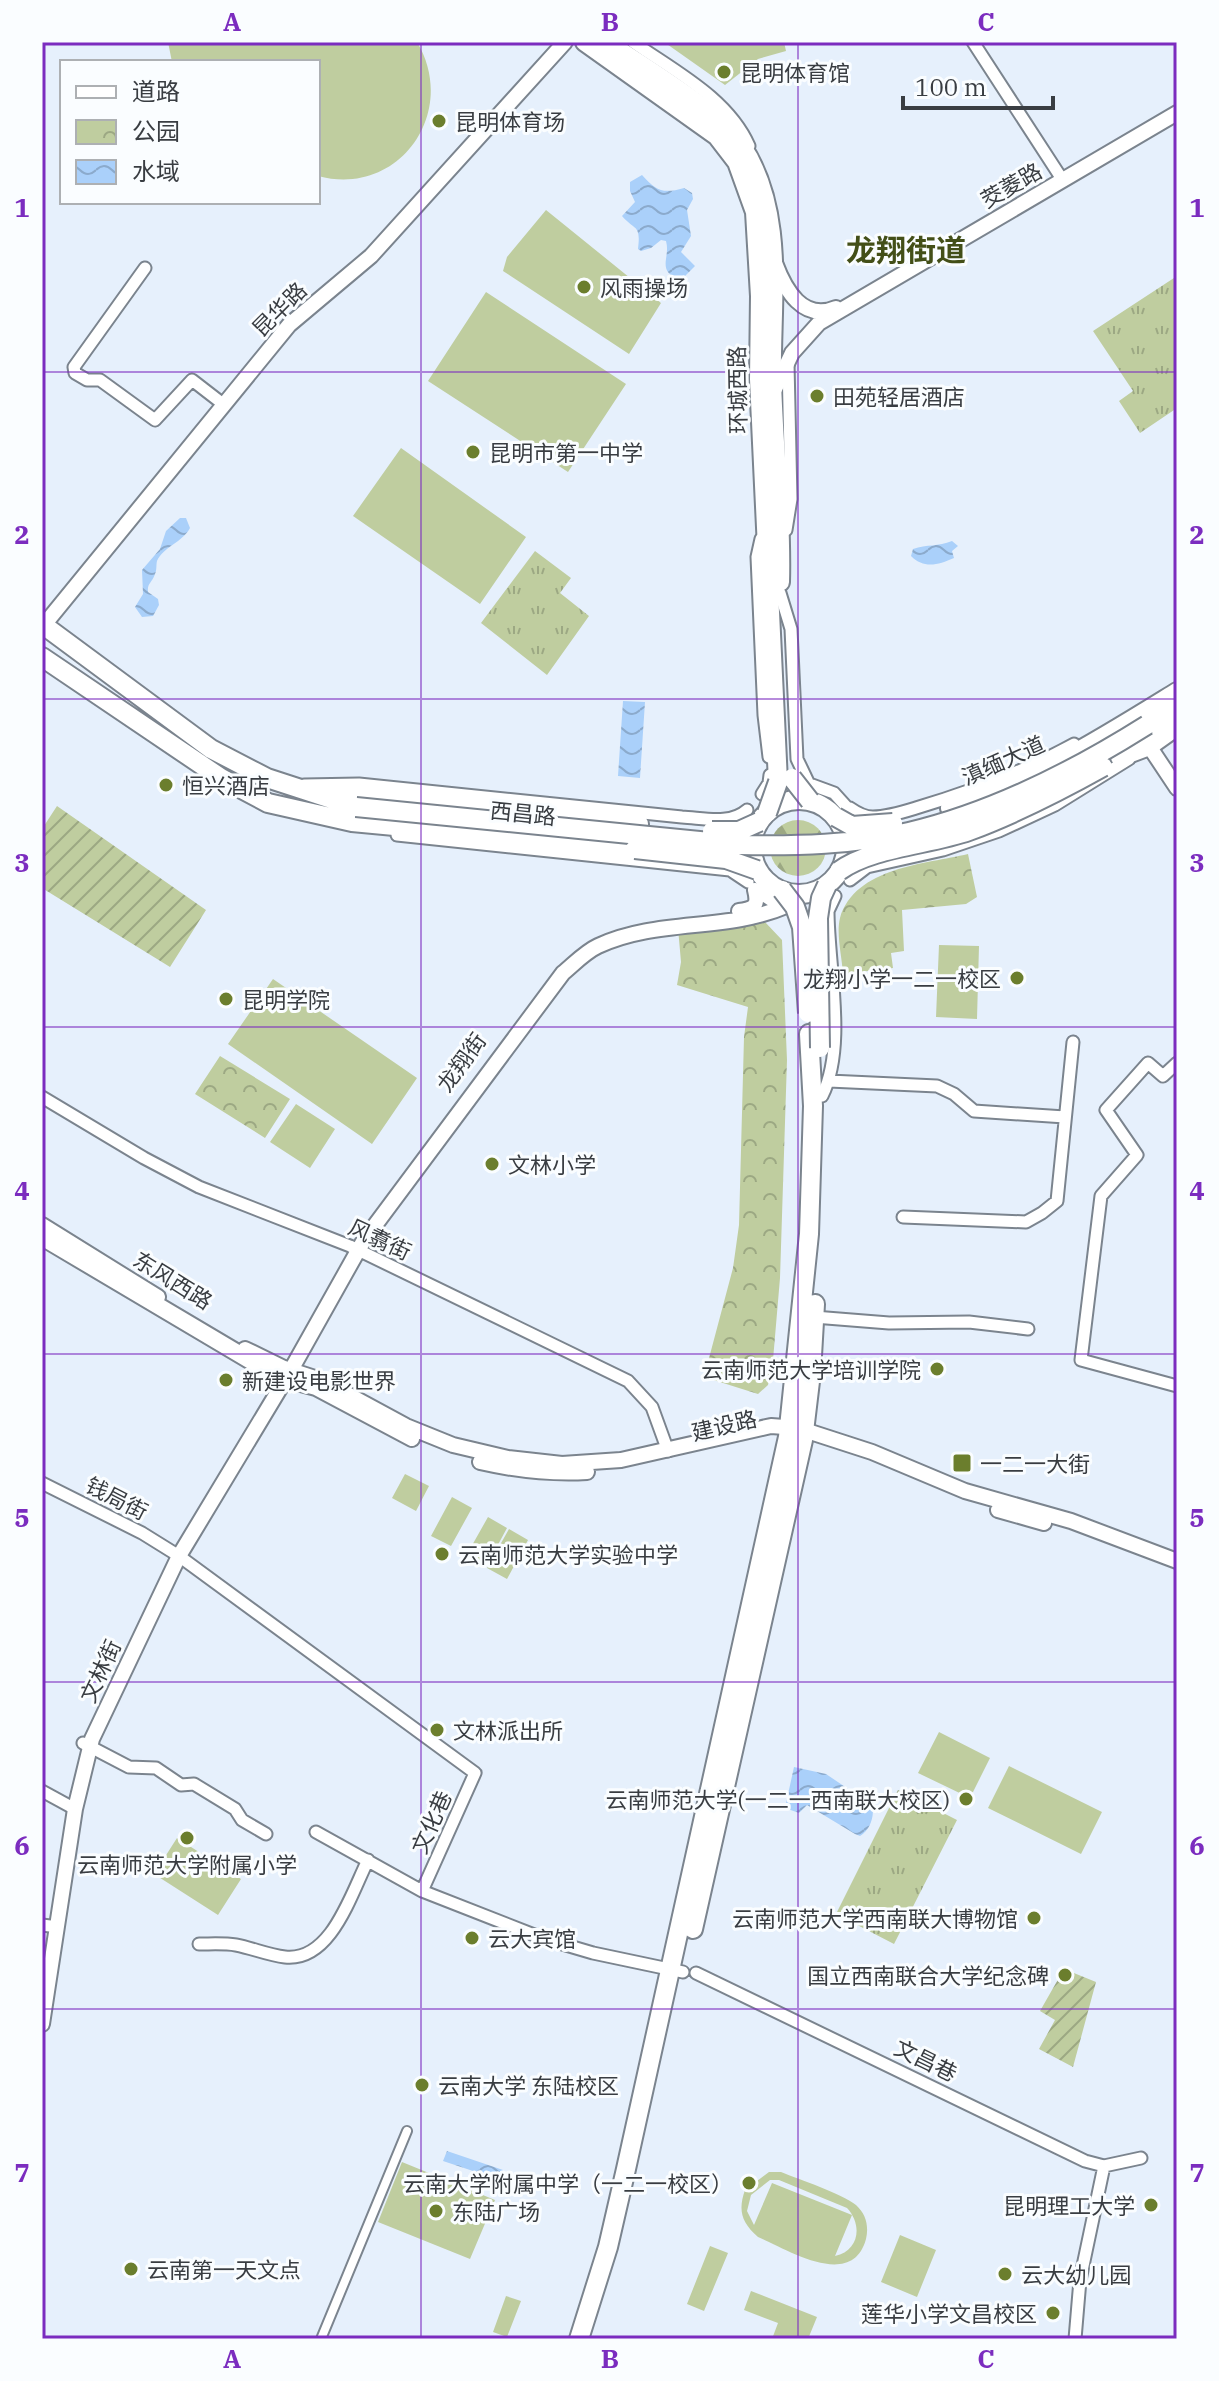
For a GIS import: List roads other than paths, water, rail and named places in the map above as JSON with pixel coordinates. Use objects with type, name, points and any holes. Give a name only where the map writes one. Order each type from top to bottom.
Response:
[{"type":"main road","name":"环城西路","points":[[585,42],[717,136],[732,155],[745,180],[757,231],[765,519],[789,787]]},
{"type":"main road","name":"环城西路","points":[[607,42],[720,122],[737,140],[753,166],[768,215],[789,787]]},
{"type":"main road","name":"西昌路","points":[[43,625],[211,749],[246,769],[356,807]]},
{"type":"main road","name":"西昌路","points":[[43,659],[221,778],[256,798],[284,807],[352,822],[726,859],[750,878]]},
{"type":"main road","name":"滇缅大道","points":[[847,814],[852,826],[902,821],[988,797],[1080,751],[1177,691]]},
{"type":"main road","name":"滇缅大道","points":[[1147,725],[1177,701]]},
{"type":"main road","name":"滇缅大道","points":[[800,846],[853,842],[909,832],[990,806],[1100,755],[1177,710]]},
{"type":"main road","points":[[796,1433],[809,1234],[821,898],[866,857],[932,842],[999,819],[1120,757],[1149,746],[1177,726]]},
{"type":"main road","name":"西昌路","points":[[291,785],[726,833],[739,831],[754,816],[795,799],[789,787]]},
{"type":"main road","name":"环城西路","points":[[750,878],[754,816],[789,787]]},
{"type":"main road","points":[[789,787],[827,809],[847,814],[844,833],[846,851],[835,887]]},
{"type":"main road","name":"西昌路","points":[[284,807],[356,807],[678,840],[800,846]]},
{"type":"main road","points":[[589,2339],[618,2251],[684,1972],[796,1433],[814,1317],[825,1088],[815,1041],[802,927],[795,907],[770,885],[750,878]]},
{"type":"main road","points":[[785,901],[789,893],[809,893],[835,887]]},
{"type":"main road","name":"东风西路","points":[[42,1237],[284,1374]]},
{"type":"main road","points":[[579,2339],[608,2247],[684,1972]]},
{"type":"street","name":"昆华路","points":[[43,625],[289,325],[371,256],[565,42]]},
{"type":"street","points":[[633,42],[717,101],[745,137],[753,166]]},
{"type":"street","points":[[973,42],[1060,176]]},
{"type":"street","name":"茭菱路","points":[[771,253],[789,293],[806,308],[824,312],[847,302],[1177,106]]},
{"type":"street","name":"茭菱路","points":[[773,397],[788,361],[808,333],[827,318],[1177,113]]},
{"type":"street","points":[[145,268],[74,367],[75,373],[87,380],[100,380],[155,420],[192,380],[223,404]]},
{"type":"street","points":[[781,558],[791,499],[788,361]]},
{"type":"street","points":[[847,814],[874,817],[950,798],[1065,748],[1145,704],[1177,691]]},
{"type":"street","points":[[835,887],[867,867],[943,850],[1013,824],[1073,795],[1149,746],[1177,788]]},
{"type":"street","points":[[291,785],[359,784],[682,817],[728,819],[754,816]]},
{"type":"street","points":[[284,807],[351,831],[730,870],[750,878]]},
{"type":"street","points":[[858,863],[835,887],[828,911],[833,1031],[825,1088],[937,1086],[954,1094],[974,1111],[1065,1117]]},
{"type":"street","name":"龙翔街","points":[[284,1374],[354,1248],[557,970],[589,942],[638,923],[752,910],[758,900],[750,878]]},
{"type":"street","name":"龙翔街","points":[[354,1248],[563,973],[595,947],[640,931],[748,918],[785,901]]},
{"type":"street","points":[[903,1217],[1026,1222],[1057,1201],[1073,1042]]},
{"type":"street","points":[[1177,1063],[1163,1076],[1148,1063],[1106,1110],[1137,1155],[1101,1196],[1081,1360],[1177,1386]]},
{"type":"street","name":"风翥街","points":[[42,1097],[199,1187],[354,1248],[628,1381],[652,1407],[668,1451]]},
{"type":"street","name":"东风西路","points":[[42,1225],[284,1374]]},
{"type":"street","points":[[814,1317],[889,1323],[969,1322],[1028,1329]]},
{"type":"street","name":"建设路","points":[[284,1374],[402,1435],[450,1455],[507,1468],[561,1473],[622,1470],[759,1438],[796,1433],[962,1500],[1068,1530],[1177,1571]]},
{"type":"street","name":"建设路","points":[[284,1374],[321,1380],[406,1426],[453,1445],[508,1458],[562,1464],[621,1460],[771,1426],[884,1456],[965,1491],[1071,1521],[1177,1561]]},
{"type":"street","name":"文林街","points":[[42,1980],[46,1926],[86,1745],[175,1554],[284,1374]]},
{"type":"street","name":"钱局街","points":[[42,1483],[142,1533],[175,1554]]},
{"type":"street","name":"文化巷","points":[[175,1554],[475,1773],[422,1891]]},
{"type":"street","points":[[86,1745],[129,1767],[156,1768],[181,1785],[194,1784],[235,1809],[242,1820],[266,1834]]},
{"type":"street","points":[[42,1791],[72,1808]]},
{"type":"street","name":"文林街","points":[[42,2024],[72,1808]]},
{"type":"street","points":[[316,1832],[422,1891],[542,1938],[593,1953],[684,1972]]},
{"type":"street","points":[[199,1944],[235,1945],[284,1957],[300,1957],[328,1939],[368,1860]]},
{"type":"street","name":"文昌巷","points":[[684,1972],[1085,2161],[1104,2166]]},
{"type":"street","points":[[321,2339],[407,2131]]},
{"type":"street","points":[[1075,2339],[1080,2280],[1104,2166],[1141,2158]]},
{"type":"water","points":[[642,175],[660,190],[684,188],[692,193],[693,199],[687,210],[691,236],[681,252],[695,266],[681,280],[666,268],[666,241],[661,240],[641,251],[638,249],[638,232],[622,216],[635,202],[630,182]]},
{"type":"water","points":[[180,518],[186,518],[190,528],[157,561],[148,592],[158,599],[159,605],[153,616],[142,617],[135,607],[143,594],[142,570],[160,549],[166,531]]},
{"type":"water","points":[[952,541],[958,546],[952,551],[954,558],[926,564],[911,556],[913,549]]},
{"type":"water","points":[[623,701],[645,702],[640,778],[618,776]]},
{"type":"water","points":[[794,1767],[826,1774],[872,1805],[872,1818],[867,1830],[860,1836],[855,1834],[807,1805],[799,1813],[785,1808]]},
{"type":"water","points":[[447,2151],[503,2170],[500,2180],[443,2161]]},
{"type":"place","name":"昆明体育馆","points":[[724,72]]},
{"type":"place","name":"昆明体育场","points":[[439,121]]},
{"type":"place","name":"风雨操场","points":[[584,287]]},
{"type":"place","name":"田苑轻居酒店","points":[[817,396]]},
{"type":"place","name":"昆明市第一中学","points":[[473,452]]},
{"type":"place","name":"恒兴酒店","points":[[166,785]]},
{"type":"place","name":"龙翔小学一二一校区","points":[[1017,978]]},
{"type":"place","name":"昆明学院","points":[[226,999]]},
{"type":"place","name":"文林小学","points":[[492,1164]]},
{"type":"place","name":"云南师范大学培训学院","points":[[937,1369]]},
{"type":"place","name":"新建设电影世界","points":[[226,1380]]},
{"type":"place","name":"一二一大街","points":[[962,1463]]},
{"type":"place","name":"云南师范大学实验中学","points":[[442,1554]]},
{"type":"place","name":"文林派出所","points":[[437,1730]]},
{"type":"place","name":"云南师范大学(一二一西南联大校区)","points":[[966,1799]]},
{"type":"place","name":"云南师范大学附属小学","points":[[187,1838]]},
{"type":"place","name":"云南师范大学西南联大博物馆","points":[[1034,1918]]},
{"type":"place","name":"云大宾馆","points":[[472,1938]]},
{"type":"place","name":"国立西南联合大学纪念碑","points":[[1065,1975]]},
{"type":"place","name":"云南大学 东陆校区","points":[[422,2085]]},
{"type":"place","name":"云南大学附属中学（一二一校区）","points":[[749,2183]]},
{"type":"place","name":"昆明理工大学","points":[[1151,2205]]},
{"type":"place","name":"东陆广场","points":[[436,2211]]},
{"type":"place","name":"云南第一天文点","points":[[131,2269]]},
{"type":"place","name":"云大幼儿园","points":[[1005,2274]]},
{"type":"place","name":"莲华小学文昌校区","points":[[1053,2313]]},
{"type":"district","name":"龙翔街道","points":[[906,249]]}]
